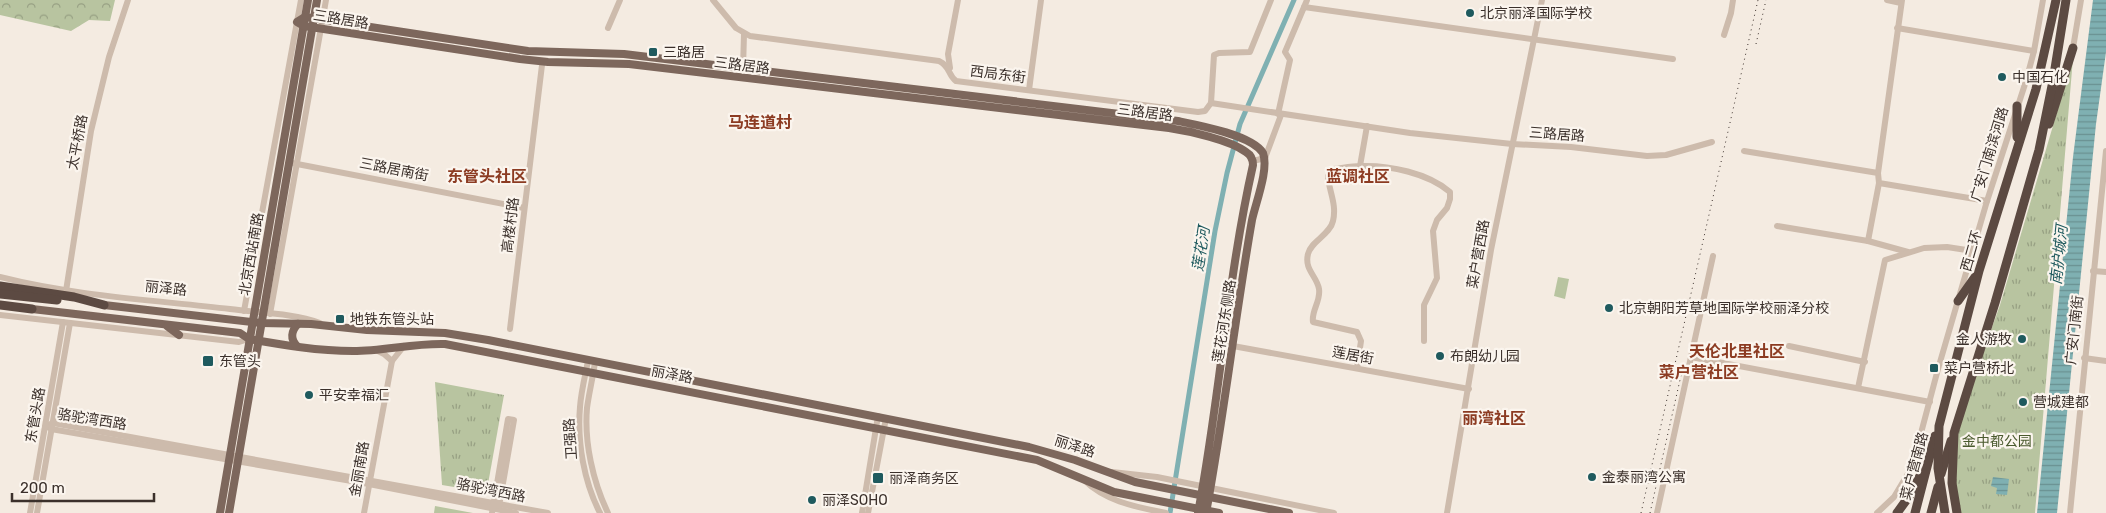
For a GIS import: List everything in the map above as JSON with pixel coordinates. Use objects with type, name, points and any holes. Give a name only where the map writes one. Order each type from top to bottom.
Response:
[{"type":"highway","name":"西二环","points":[[1945,513],[1938,468],[1938,426],[1979,271],[2036,88],[2056,0]]},
{"type":"highway","points":[[1957,513],[1952,483],[1954,433],[1995,302],[2039,150],[2054,80],[2066,0]]},
{"type":"highway","points":[[2039,150],[2059,98],[2073,48]]},
{"type":"highway","points":[[2017,106],[2017,145]]},
{"type":"highway","points":[[1958,301],[1979,271]]},
{"type":"highway","points":[[3,286],[74,297],[104,305]]},
{"type":"highway","name":"丽泽路","points":[[0,294],[104,305]]},
{"type":"highway","points":[[0,306],[32,309]]},
{"type":"highway","name":"菜户营南路","points":[[1915,513],[1938,426]]},
{"type":"highway","name":"菜户营南路","points":[[1931,513],[1954,433]]},
{"type":"highway","points":[[1898,513],[1910,495],[1930,453]]},
{"type":"main road","name":"北京西站南路","points":[[220,513],[300,24],[305,17],[308,0]]},
{"type":"main road","name":"北京西站南路","points":[[229,513],[261,323],[266,314],[317,28],[318,0]]},
{"type":"main road","name":"三路居路","points":[[305,17],[538,52],[624,54],[1178,122],[1221,132],[1248,141],[1260,147],[1265,158]]},
{"type":"main road","name":"三路居路","points":[[300,24],[527,60],[629,64],[1162,127],[1200,134],[1218,140],[1244,150],[1253,162]]},
{"type":"main road","name":"莲花河东侧路","points":[[1203,486],[1233,346],[1253,218],[1265,158]]},
{"type":"main road","name":"莲花河东侧路","points":[[1200,511],[1205,497],[1203,486],[1222,344],[1253,162]]},
{"type":"main road","name":"丽泽路","points":[[104,305],[261,323],[445,333],[1038,449],[1154,487],[1289,513]]},
{"type":"main road","name":"丽泽路","points":[[32,309],[240,333],[249,339],[258,341],[334,350],[376,350],[404,346],[445,344],[1038,460],[1114,492],[1200,511],[1219,513]]},
{"type":"main road","points":[[298,324],[293,330],[292,335],[292,340],[298,346]]},
{"type":"main road","points":[[165,325],[179,335]]},
{"type":"street","name":"太平桥路","points":[[66,291],[90,131],[109,57],[128,0]]},
{"type":"street","name":"北京西站南路","points":[[244,311],[300,24],[301,0]]},
{"type":"street","name":"北京西站南路","points":[[318,20],[326,0]]},
{"type":"street","points":[[608,28],[620,0]]},
{"type":"street","points":[[713,0],[744,34],[743,69]]},
{"type":"street","points":[[950,69],[948,54],[958,0]]},
{"type":"street","points":[[1029,90],[1041,0]]},
{"type":"street","points":[[1212,103],[1214,55],[1219,53],[1250,52],[1271,0]]},
{"type":"street","points":[[1253,162],[1265,158],[1280,115],[1290,60],[1286,52],[1307,0]]},
{"type":"street","name":"菜户营西路","points":[[1447,513],[1469,389],[1490,250],[1542,0]]},
{"type":"street","points":[[1724,35],[1733,0]]},
{"type":"street","points":[[1868,241],[1879,183],[1878,173],[1902,1],[1887,0]]},
{"type":"street","name":"广安门南滨河路","points":[[1877,513],[1894,496],[1912,467],[1987,201],[2034,52],[2042,0]]},
{"type":"street","points":[[2073,48],[2081,0]]},
{"type":"street","points":[[1304,7],[1673,59]]},
{"type":"street","points":[[1897,28],[2034,52]]},
{"type":"street","name":"西局东街","points":[[744,34],[755,38],[939,62],[950,69],[956,81],[1198,112],[1205,111],[1212,103]]},
{"type":"street","name":"高楼村路","points":[[510,329],[542,65]]},
{"type":"street","name":"三路居路","points":[[1212,103],[1232,105],[1280,115],[1401,132],[1512,144],[1571,147],[1655,156],[1666,155],[1712,142]]},
{"type":"street","points":[[1360,166],[1367,126]]},
{"type":"street","points":[[1744,151],[1878,173]]},
{"type":"street","name":"广安门南街","points":[[2071,513],[2106,151]]},
{"type":"street","name":"三路居南街","points":[[292,163],[524,208]]},
{"type":"street","points":[[1357,368],[1361,341],[1357,332],[1313,322],[1312,316],[1320,291],[1317,281],[1309,270],[1307,256],[1310,249],[1333,223],[1335,208],[1328,176],[1333,169],[1360,166],[1407,172],[1432,181],[1450,192],[1447,208],[1437,220],[1432,231],[1437,278],[1424,305],[1424,341]]},
{"type":"street","name":"广安门南街","points":[[2095,271],[2106,178]]},
{"type":"street","points":[[1879,183],[1987,201]]},
{"type":"street","points":[[1778,226],[1868,241],[1909,252]]},
{"type":"street","points":[[1858,388],[1885,260],[1885,246]]},
{"type":"street","points":[[1885,260],[1924,248],[1947,247],[1973,251]]},
{"type":"street","points":[[1657,513],[1714,256]]},
{"type":"street","points":[[2095,271],[2106,272]]},
{"type":"street","name":"丽泽路","points":[[0,277],[66,291],[310,319],[329,326]]},
{"type":"street","name":"丽泽路","points":[[0,315],[239,342],[249,339]]},
{"type":"street","name":"东管头路","points":[[37,513],[67,322]]},
{"type":"street","name":"金丽南路","points":[[364,513],[381,440],[380,429],[392,361],[404,346]]},
{"type":"street","name":"莲居街","points":[[1233,346],[1469,389]]},
{"type":"street","points":[[1789,346],[1865,362]]},
{"type":"street","points":[[376,350],[392,361]]},
{"type":"street","points":[[1691,357],[1930,402]]},
{"type":"street","points":[[2086,358],[2106,361]]},
{"type":"street","name":"卫强路","points":[[592,361],[587,408],[588,439],[594,473],[608,513]]},
{"type":"street","name":"卫强路","points":[[590,372],[580,407],[581,444],[589,483],[600,513]]},
{"type":"street","points":[[862,513],[882,417]]},
{"type":"street","points":[[496,508],[511,420]]},
{"type":"street","name":"东管头路","points":[[30,513],[50,426]]},
{"type":"street","name":"骆驼湾西路","points":[[50,426],[371,482],[516,513]]},
{"type":"street","points":[[868,513],[880,428]]},
{"type":"street","name":"丽泽路","points":[[1104,471],[1157,477],[1334,513]]},
{"type":"street","name":"丽泽路","points":[[1084,480],[1093,490],[1104,496],[1142,510],[1166,513]]},
{"type":"street","name":"金丽南路","points":[[368,513],[371,482]]},
{"type":"street","name":"骆驼湾西路","points":[[496,508],[548,513]]},
{"type":"green space","points":[[0,0],[115,0],[110,21],[89,20],[71,31],[0,15]]},
{"type":"green space","name":"金中都公园","points":[[2073,58],[2035,513],[1957,513],[1954,433],[2000,305]]},
{"type":"green space","points":[[1558,277],[1569,279],[1565,299],[1554,296]]},
{"type":"green space","points":[[435,382],[504,395],[488,484],[478,491],[442,485]]},
{"type":"green space","points":[[435,506],[473,513],[434,513]]},
{"type":"water","points":[[2093,0],[2106,0],[2106,52],[2096,124],[2057,513],[2037,513],[2073,157]]},
{"type":"water","points":[[1993,477],[2009,479],[2007,495],[1996,494],[1997,488],[1991,486]]},
{"type":"waterway","name":"莲花河","points":[[1170,513],[1215,231],[1227,173],[1240,124],[1294,0]]},
{"type":"railway","points":[[1641,513],[1758,0]]},
{"type":"railway","points":[[1756,44],[1766,0]]},
{"type":"railway","points":[[1650,513],[1682,371]]},
{"type":"place","name":"北京丽泽国际学校","points":[[1470,13]]},
{"type":"place","name":"三路居","points":[[653,52]]},
{"type":"place","name":"中国石化","points":[[2002,77]]},
{"type":"place","name":"北京朝阳芳草地国际学校丽泽分校","points":[[1609,308]]},
{"type":"place","name":"地铁东管头站","points":[[340,319]]},
{"type":"place","name":"金人游牧","points":[[2022,339]]},
{"type":"place","name":"布朗幼儿园","points":[[1440,356]]},
{"type":"place","name":"东管头","points":[[208,361]]},
{"type":"place","name":"菜户营桥北","points":[[1934,368]]},
{"type":"place","name":"平安幸福汇","points":[[309,395]]},
{"type":"place","name":"营城建都","points":[[2023,402]]},
{"type":"place","name":"金泰丽湾公寓","points":[[1592,477]]},
{"type":"place","name":"丽泽商务区","points":[[878,478]]},
{"type":"place","name":"丽泽SOHO","points":[[812,500]]},
{"type":"district","name":"马连道村","points":[[760,122]]},
{"type":"district","name":"东管头社区","points":[[487,176]]},
{"type":"district","name":"蓝调社区","points":[[1358,176]]},
{"type":"district","name":"天伦北里社区","points":[[1737,351]]},
{"type":"district","name":"菜户营社区","points":[[1699,372]]},
{"type":"district","name":"丽湾社区","points":[[1494,418]]},
{"type":"water label","name":"南护城河","points":[[2059,255]]}]
